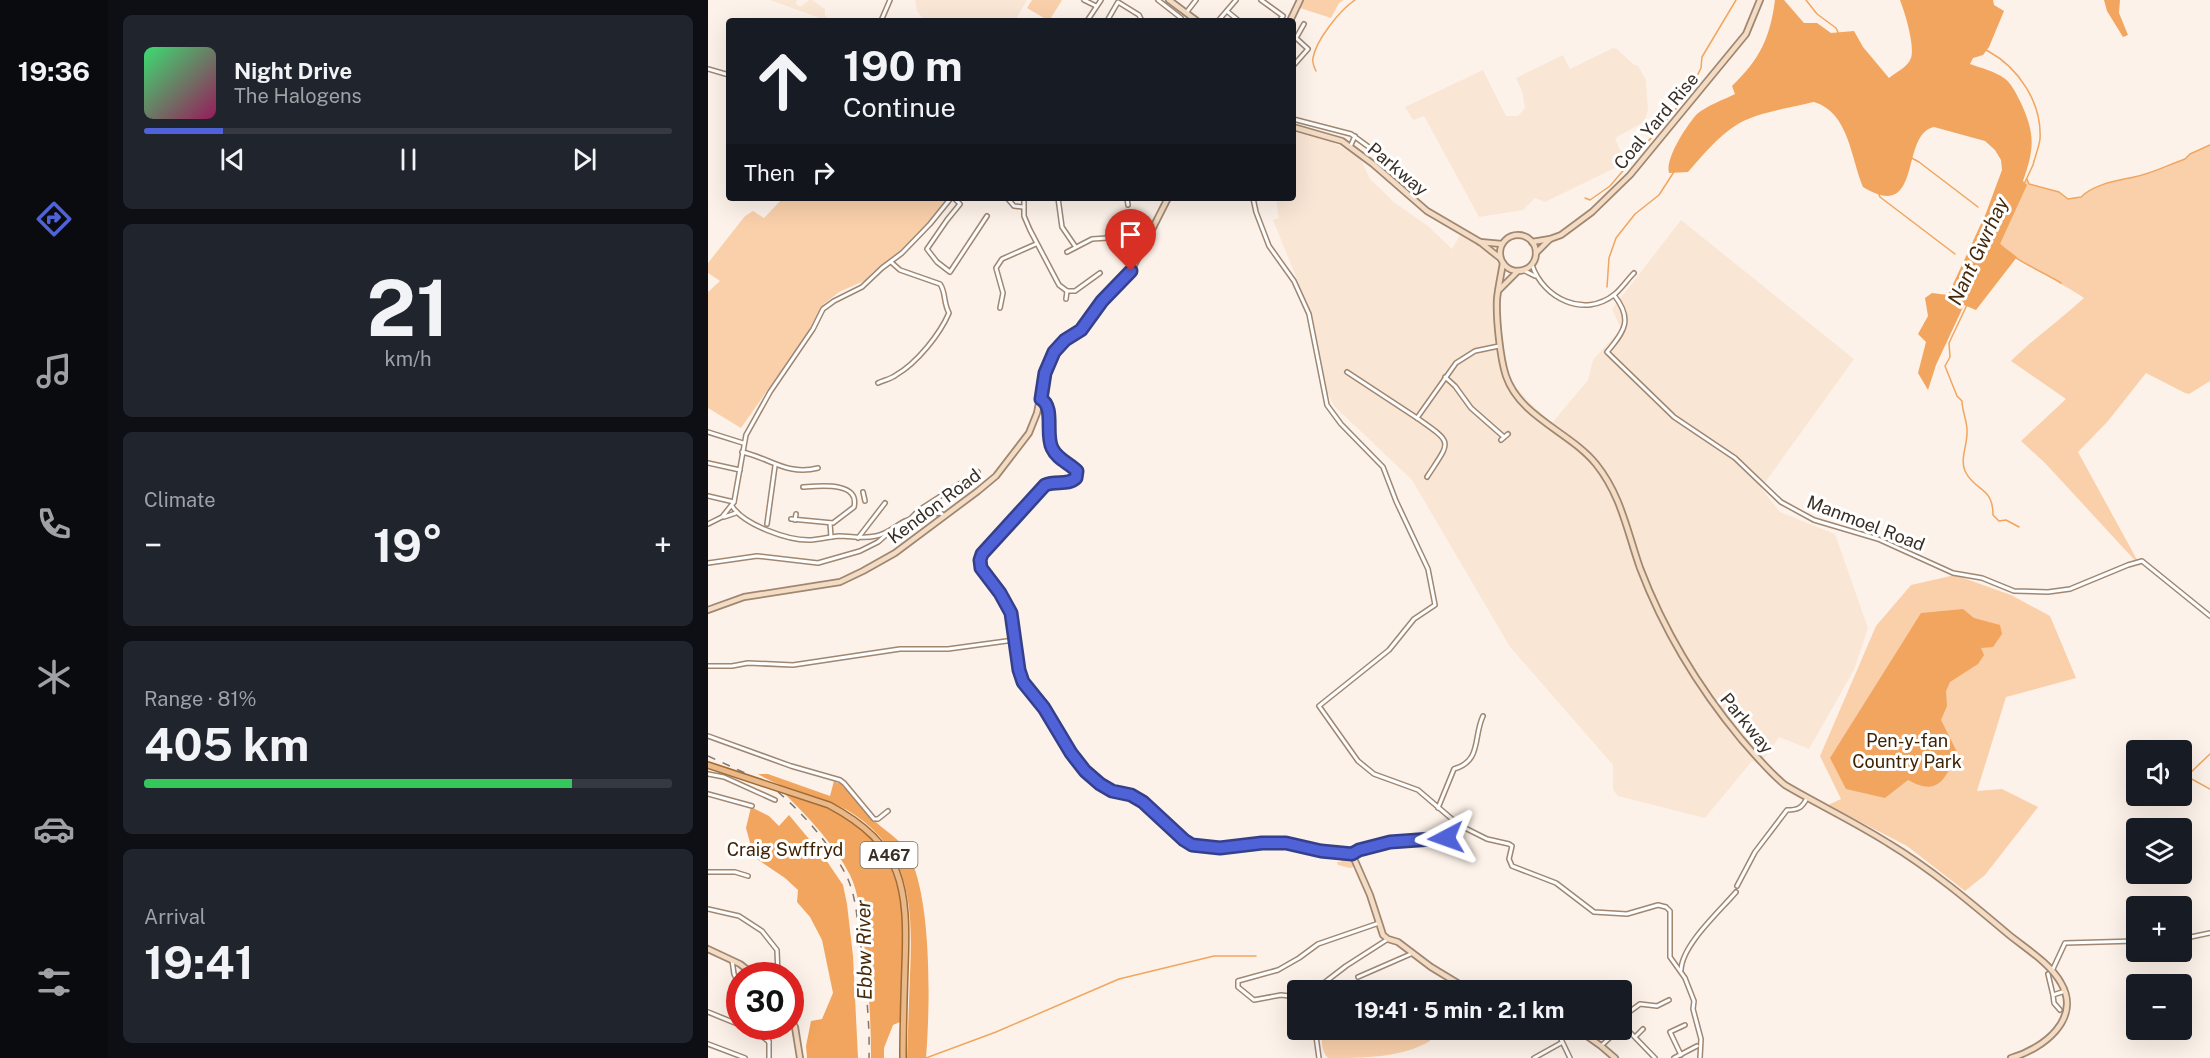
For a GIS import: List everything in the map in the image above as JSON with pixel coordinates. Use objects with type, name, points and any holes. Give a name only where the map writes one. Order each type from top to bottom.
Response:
[{"type":"main road","name":"A467","points":[[708,765],[829,806],[845,814],[869,831],[890,857],[903,888],[906,917],[903,1058]]},
{"type":"street","points":[[882,18],[890,0]]},
{"type":"street","points":[[1084,0],[1096,6]]},
{"type":"street","points":[[1089,18],[1101,0]]},
{"type":"street","points":[[1113,0],[1140,18]]},
{"type":"street","points":[[1158,0],[1189,18]]},
{"type":"street","points":[[1169,0],[1177,11]]},
{"type":"street","points":[[1183,16],[1196,0]]},
{"type":"street","points":[[1221,18],[1236,0]]},
{"type":"street","points":[[1262,0],[1285,16],[1283,18]]},
{"type":"street","points":[[1291,18],[1300,0]]},
{"type":"street","name":"Coal Yard Rise","points":[[1532,242],[1561,235],[1592,212],[1630,175],[1746,34],[1760,0]]},
{"type":"street","points":[[1109,18],[1118,3]]},
{"type":"street","points":[[1228,12],[1235,18]]},
{"type":"street","points":[[1296,63],[1308,49],[1296,38],[1304,24]]},
{"type":"street","points":[[708,69],[726,74]]},
{"type":"street","points":[[1296,120],[1355,136],[1377,153]]},
{"type":"street","name":"Parkway","points":[[1296,128],[1342,141],[1373,164],[1427,212],[1480,242],[1502,261],[1497,296],[1497,317],[1506,375],[1513,389],[1535,414],[1595,462],[1617,497],[1641,570],[1663,622],[1687,666],[1720,714],[1772,774],[1785,785],[1874,834],[1923,866],[2050,972],[2065,991]]},
{"type":"street","points":[[1350,147],[1355,136]]},
{"type":"street","points":[[722,517],[733,504],[747,432],[770,392],[813,329],[823,309],[862,287],[920,236],[949,201]]},
{"type":"street","points":[[956,201],[960,204],[927,249],[937,262],[950,272],[987,216]]},
{"type":"street","points":[[1010,201],[1014,206],[1024,208]]},
{"type":"street","points":[[1024,201],[1024,216],[1059,285],[1067,291],[1075,291],[1100,273]]},
{"type":"street","points":[[1058,201],[1062,227],[1075,246]]},
{"type":"street","name":"Kendon Road","points":[[708,610],[744,597],[840,582],[863,572],[895,553],[996,476],[1029,433],[1041,399],[1045,373],[1054,352],[1065,340],[1081,330],[1102,301],[1131,271],[1166,201]]},
{"type":"street","points":[[1254,201],[1269,246],[1294,281],[1309,314],[1327,405],[1341,424],[1383,467],[1396,501],[1428,569],[1435,605],[1414,619],[1389,650],[1319,706],[1358,761],[1374,774],[1418,790],[1459,825],[1488,839],[1512,846],[1509,859],[1512,866],[1556,883],[1594,912],[1627,914],[1658,905],[1666,907],[1670,917],[1670,957],[1685,978],[1694,1002],[1693,1009],[1701,1039],[1700,1058]]},
{"type":"street","points":[[1480,242],[1502,244],[1515,236],[1523,236],[1532,242],[1536,253],[1532,265],[1536,276],[1545,288],[1560,300],[1570,303],[1586,305],[1614,294],[1634,273]]},
{"type":"street","points":[[1067,252],[1092,239],[1108,238]]},
{"type":"street","name":"Coal Yard Rise","points":[[1536,253],[1550,239]]},
{"type":"street","points":[[1000,308],[1002,293],[996,268],[1002,259],[1036,243]]},
{"type":"street","points":[[1502,244],[1502,261],[1512,270],[1536,276]]},
{"type":"street","points":[[878,383],[896,375],[917,357],[943,327],[949,313],[944,303],[944,289],[940,284],[900,270],[891,262]]},
{"type":"street","points":[[1499,290],[1520,271],[1532,265]]},
{"type":"street","points":[[1066,299],[1067,291]]},
{"type":"street","name":"Manmoel Road","points":[[1614,294],[1623,306],[1625,324],[1620,336],[1607,352],[1674,417],[1735,458],[1781,502],[1792,509],[1828,525],[1878,539],[1953,573],[1982,578],[2014,591],[2048,592],[2070,589],[2142,561],[2210,616]]},
{"type":"street","points":[[1417,418],[1456,363],[1470,354],[1501,345]]},
{"type":"street","points":[[1347,372],[1442,435],[1445,449],[1427,477]]},
{"type":"street","points":[[1445,377],[1455,386],[1471,408],[1504,437]]},
{"type":"street","points":[[1041,399],[1047,406],[1048,434],[1053,450],[1075,469],[1077,476],[1070,482],[1053,482],[1045,485],[982,554],[980,560],[981,568],[1009,608],[1020,676],[1026,688],[1044,708],[1085,771],[1106,788],[1143,802],[1189,843],[1220,848],[1282,842],[1321,851],[1352,854],[1390,842],[1446,838],[1459,825]]},
{"type":"street","points":[[708,432],[744,443]]},
{"type":"street","points":[[742,452],[753,454],[775,465],[806,471],[818,468]]},
{"type":"street","points":[[708,463],[740,470]]},
{"type":"street","points":[[767,524],[775,465]]},
{"type":"street","points":[[911,519],[919,510],[978,472]]},
{"type":"street","points":[[796,514],[793,520],[830,523],[854,507],[855,499],[852,494],[838,487],[803,487]]},
{"type":"street","points":[[863,492],[862,497],[865,501]]},
{"type":"street","points":[[708,496],[733,504]]},
{"type":"street","points":[[855,499],[862,497]]},
{"type":"street","points":[[858,538],[885,503]]},
{"type":"street","points":[[733,504],[736,513],[748,521],[784,535],[810,540],[879,536],[911,519],[936,513],[945,516]]},
{"type":"street","points":[[708,524],[736,513]]},
{"type":"street","points":[[830,523],[831,537]]},
{"type":"street","points":[[708,563],[751,556],[818,563],[860,551],[878,542],[894,528]]},
{"type":"street","points":[[708,666],[748,663],[793,665],[889,650],[948,649],[1014,640]]},
{"type":"street","points":[[1438,808],[1454,769],[1465,766],[1468,762],[1479,738],[1480,721],[1483,716]]},
{"type":"street","points":[[708,736],[840,780],[874,819],[878,819],[888,811]]},
{"type":"street","points":[[708,774],[724,777],[776,800]]},
{"type":"street","points":[[708,794],[752,806]]},
{"type":"street","points":[[1737,886],[1755,852],[1787,810],[1797,810],[1802,807],[1807,798]]},
{"type":"street","points":[[1352,854],[1370,895],[1382,933],[1450,980]]},
{"type":"street","points":[[708,872],[735,872],[747,876]]},
{"type":"street","points":[[1681,972],[1683,959],[1693,940],[1736,892]]},
{"type":"street","points":[[708,909],[739,916],[762,932],[777,950],[777,962]]},
{"type":"street","points":[[1287,995],[1281,994],[1254,1000],[1238,987],[1238,981],[1278,970],[1318,944],[1379,923]]},
{"type":"street","points":[[2192,937],[2210,933]]},
{"type":"street","points":[[1328,980],[1388,939]]},
{"type":"street","points":[[2060,1010],[2054,1002],[2050,972],[2065,943],[2126,941]]},
{"type":"street","points":[[708,950],[735,962]]},
{"type":"street","points":[[1358,977],[1413,953]]},
{"type":"street","points":[[2012,1058],[2034,1049],[2057,1030],[2065,1016],[2067,1004],[2065,991],[2053,995]]},
{"type":"street","points":[[1632,1010],[1640,1004],[1657,1006],[1669,1000]]},
{"type":"street","points":[[708,1012],[726,1019]]},
{"type":"street","points":[[1681,1054],[1670,1032],[1684,1025]]},
{"type":"street","points":[[1635,1037],[1642,1029]]},
{"type":"street","points":[[1632,1035],[1655,1058]]},
{"type":"street","points":[[766,1040],[769,1042],[770,1058]]},
{"type":"street","points":[[796,1040],[800,1058]]},
{"type":"street","points":[[1317,1040],[1319,1058]]},
{"type":"street","points":[[1561,1040],[1570,1058]]},
{"type":"street","points":[[1593,1040],[1614,1058]]},
{"type":"street","points":[[1601,1046],[1607,1040]]},
{"type":"street","points":[[1533,1058],[1562,1043]]},
{"type":"street","points":[[708,1044],[745,1058]]},
{"type":"street","points":[[1674,1058],[1697,1046]]},
{"type":"shaded area","points":[[770,0],[797,0],[796,4],[800,7],[812,0],[825,9],[825,16],[829,18],[820,18]]},
{"type":"shaded area","points":[[915,0],[1027,0],[1017,18],[923,18],[917,11]]},
{"type":"shaded area","points":[[1775,0],[1784,0],[1804,23],[1817,23],[1831,33],[1854,31],[1863,47],[1889,78],[1907,64],[1912,52],[1909,29],[1900,0],[1993,0],[1994,5],[2004,11],[1989,47],[1983,55],[1973,58],[1970,64],[1996,73],[2007,80],[2025,112],[2031,131],[2030,159],[2023,181],[2027,185],[2000,244],[2017,257],[1976,310],[1964,305],[1936,365],[1928,390],[1918,373],[1926,342],[1918,334],[1928,316],[1925,298],[1932,293],[1948,295],[1986,213],[2002,170],[2001,160],[1995,150],[1985,141],[1934,127],[1923,133],[1903,186],[1895,194],[1882,195],[1863,187],[1842,126],[1826,107],[1814,102],[1745,120],[1717,140],[1688,172],[1669,173],[1673,151],[1697,114],[1735,94],[1732,86],[1750,67],[1767,37]]},
{"type":"shaded area","points":[[2104,0],[2120,0],[2119,13],[2128,35],[2123,37],[2107,11]]},
{"type":"shaded area","points":[[1613,48],[1638,66],[1646,80],[1648,111],[1644,122],[1615,138],[1623,157],[1619,166],[1545,202],[1535,198],[1523,210],[1479,217],[1424,116],[1413,120],[1405,107],[1483,70],[1506,116],[1518,116],[1525,108],[1522,91],[1516,78],[1563,55],[1570,69]]},
{"type":"shaded area","points":[[1296,133],[1328,140],[1359,156],[1370,179],[1395,203],[1428,226],[1452,249],[1460,235],[1484,247],[1501,267],[1498,308],[1509,379],[1552,423],[1588,380],[1593,360],[1621,329],[1612,309],[1681,220],[1854,359],[1761,488],[1780,512],[1835,534],[1868,628],[1854,670],[1809,749],[1779,737],[1758,764],[1752,761],[1705,818],[1618,796],[1613,790],[1613,765],[1510,647],[1412,480],[1334,406],[1326,390],[1313,319],[1273,220],[1279,218],[1276,201],[1296,201]]},
{"type":"shaded area","points":[[1963,609],[1974,618],[2000,625],[2002,634],[1993,647],[1981,648],[1984,655],[1978,664],[1950,682],[1946,691],[1947,706],[1941,720],[1958,754],[1949,771],[1934,786],[1918,785],[1908,780],[1885,798],[1846,789],[1830,758],[1921,613]]},
{"type":"shaded area","points":[[758,774],[768,774],[830,796],[834,781],[840,784],[906,850],[915,869],[921,894],[928,951],[926,1058],[907,1058],[911,950],[909,904],[904,882],[885,843],[847,810],[779,785]]},
{"type":"shaded area","points":[[784,793],[836,812],[863,831],[882,853],[894,877],[901,904],[904,961],[900,1022],[893,1025],[884,1048],[884,1058],[871,1058],[865,950],[859,904],[853,882],[829,842]]},
{"type":"shaded area","name":"Craig Swffryd","points":[[751,807],[769,816],[779,826],[789,815],[824,857],[843,885],[853,956],[858,1058],[807,1058],[806,1046],[811,1021],[822,1019],[833,993],[822,940],[810,917],[797,902],[798,890],[785,878],[754,857],[746,828]]},
{"type":"green space","points":[[1032,0],[1062,0],[1051,18],[1044,18],[1027,8]]},
{"type":"green space","points":[[1304,0],[1344,0],[1339,3],[1331,18],[1300,8]]},
{"type":"green space","points":[[2210,145],[2210,381],[2189,394],[2146,373],[2108,421],[2078,452],[2141,567],[2045,463],[2021,441],[2066,399],[2011,361],[2084,298],[2023,262],[2002,247],[1998,241],[2027,179],[2029,184],[2059,192],[2068,199],[2081,197],[2099,186],[2147,174],[2185,159],[2190,154]]},
{"type":"green space","points":[[780,201],[947,201],[905,247],[864,281],[839,292],[824,304],[809,331],[741,428],[708,408],[708,292],[720,281],[708,273],[708,263],[745,216],[753,211],[764,218]]},
{"type":"green space","name":"Pen-y-fan Country Park","points":[[1955,575],[2011,595],[2050,616],[2076,678],[2006,697],[1977,791],[2002,789],[2038,807],[1985,875],[1965,891],[1907,846],[1828,805],[1841,799],[1820,756],[1876,626],[1911,585]]},
{"type":"green space","points":[[1351,856],[1354,867],[1338,865],[1337,862],[1341,862],[1341,857]]},
{"type":"green space","points":[[1322,1040],[1430,1040],[1407,1051],[1368,1057],[1328,1058]]},
{"type":"waterway","points":[[1316,71],[1313,60],[1319,43],[1336,18],[1355,0]]},
{"type":"waterway","points":[[1585,198],[1590,200],[1610,186],[1687,96],[1701,68],[1702,57],[1736,0]]},
{"type":"waterway","points":[[1607,287],[1609,258],[1616,238],[1635,214],[1659,195],[1699,133],[1745,105],[1827,81],[1842,41],[1836,28],[1817,14],[1806,0]]},
{"type":"waterway","name":"Nant Gwrhay","points":[[1941,0],[1940,7],[1945,14],[1945,32],[1949,36],[1988,51],[2009,67],[2019,77],[2033,100],[2040,126],[2040,139],[2033,165],[1949,343],[1950,357],[1945,366],[1957,396],[1962,401],[1967,425],[1963,462],[1965,471],[1969,478],[1987,494],[1993,515],[1999,521],[2006,520],[2019,527]]},
{"type":"waterway","points":[[1842,41],[1850,51],[1855,68],[1876,113],[1881,147],[1919,162],[1978,207]]},
{"type":"waterway","points":[[2027,179],[2029,184],[2059,192],[2068,199],[2081,197],[2099,186],[2147,174],[2185,159],[2190,154],[2210,145]]},
{"type":"waterway","points":[[1881,149],[1878,192],[1880,197],[1955,254]]},
{"type":"waterway","points":[[1998,241],[2016,258],[2061,283]]},
{"type":"waterway","points":[[2192,771],[2210,754]]},
{"type":"waterway","points":[[2192,779],[2210,789]]},
{"type":"waterway","name":"Ebbw River","points":[[839,786],[845,800]]},
{"type":"waterway","name":"Ebbw River","points":[[865,844],[877,874],[881,898],[878,970],[882,999],[877,1058]]},
{"type":"waterway","points":[[926,1058],[996,1032],[1119,979],[1214,956],[1256,956]]},
{"type":"railway","points":[[708,756],[745,773]]},
{"type":"railway","points":[[778,792],[807,820],[826,843],[850,884],[856,908],[865,984],[869,1058]]},
{"type":"route","points":[[1131,271],[1102,301],[1081,330],[1065,340],[1054,352],[1045,373],[1041,399],[1045,400],[1047,406],[1050,445],[1057,455],[1077,471],[1076,478],[1070,482],[1058,481],[1045,485],[982,554],[980,560],[981,568],[991,579],[1009,608],[1020,676],[1026,688],[1044,708],[1085,771],[1106,788],[1131,795],[1148,805],[1192,845],[1225,848],[1274,842],[1352,854],[1390,842],[1446,838]]}]
